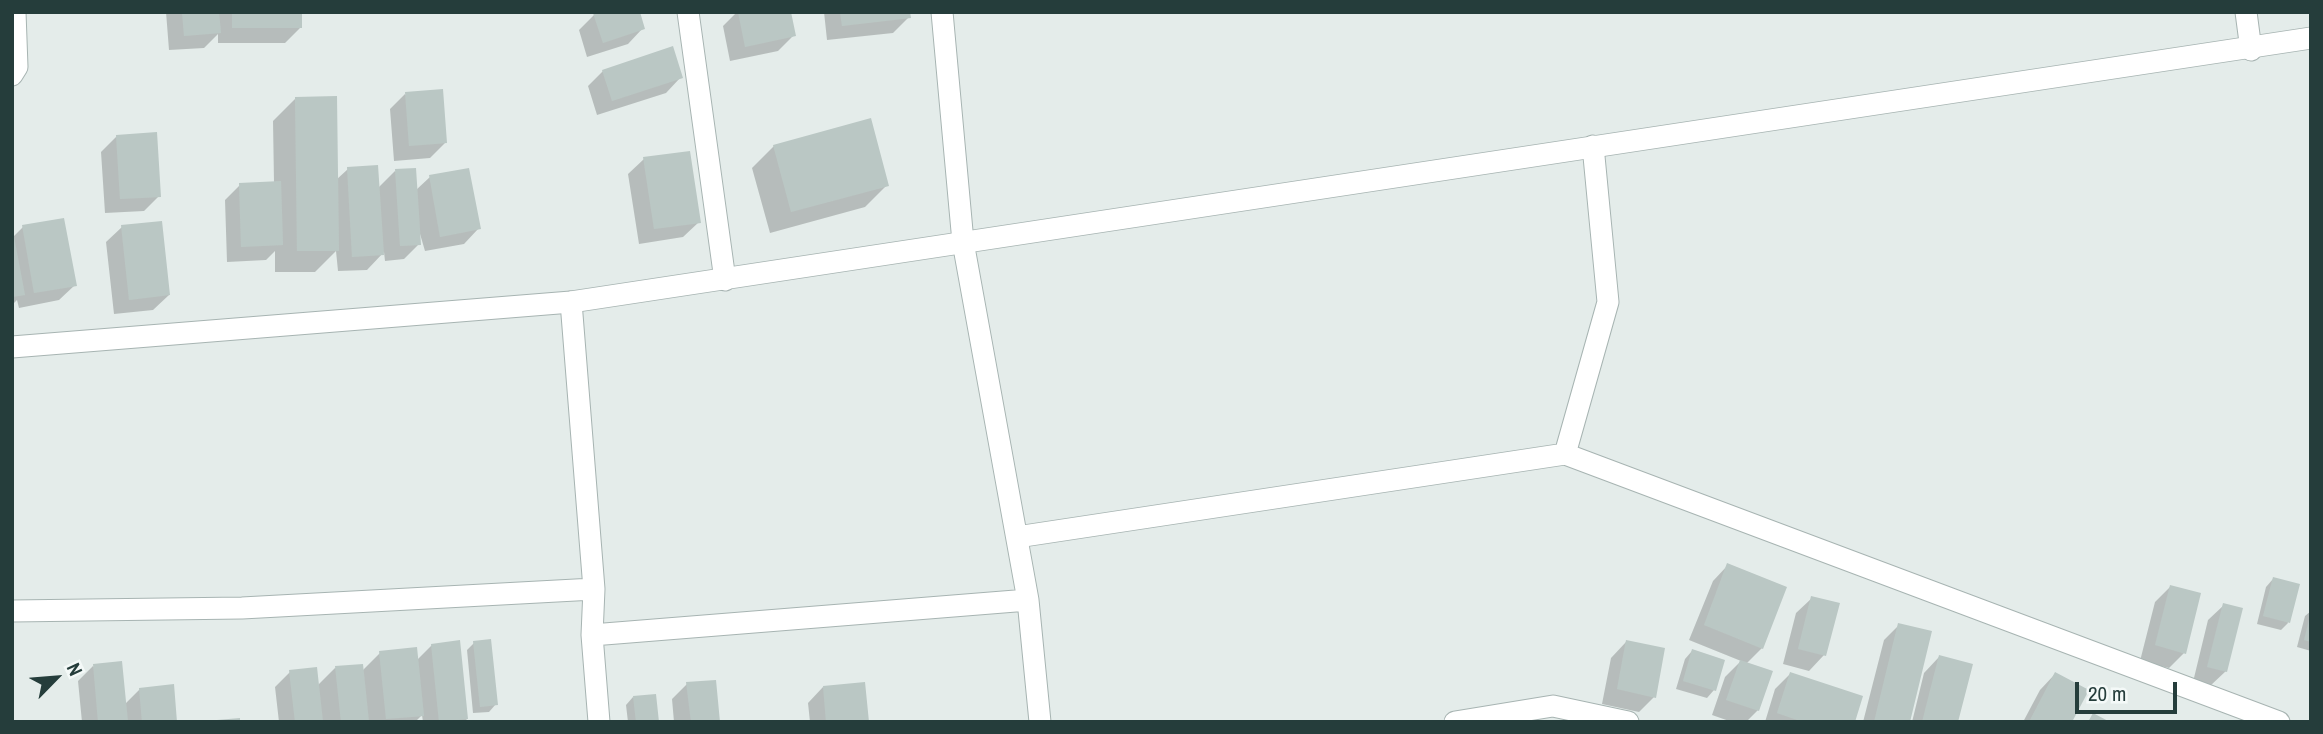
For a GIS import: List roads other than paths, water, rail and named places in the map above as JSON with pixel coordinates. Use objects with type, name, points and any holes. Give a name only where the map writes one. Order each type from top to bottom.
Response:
[{"type":"street","points":[[12,75],[17,67],[15,12]]},
{"type":"street","points":[[688,12],[725,281]]},
{"type":"street","points":[[942,12],[963,242],[1028,600],[1040,722]]},
{"type":"street","points":[[2246,12],[2251,50]]},
{"type":"street","points":[[12,347],[570,302],[725,281],[1593,146],[2251,50],[2311,38]]},
{"type":"street","points":[[1565,454],[1608,302],[1593,146]]},
{"type":"street","points":[[570,302],[594,589],[592,635],[599,722]]},
{"type":"street","points":[[1017,537],[1565,454],[2279,722]]},
{"type":"street","points":[[12,611],[242,608],[594,589]]},
{"type":"street","points":[[592,635],[1028,600]]},
{"type":"street","points":[[1455,722],[1553,706],[1628,722]]}]
